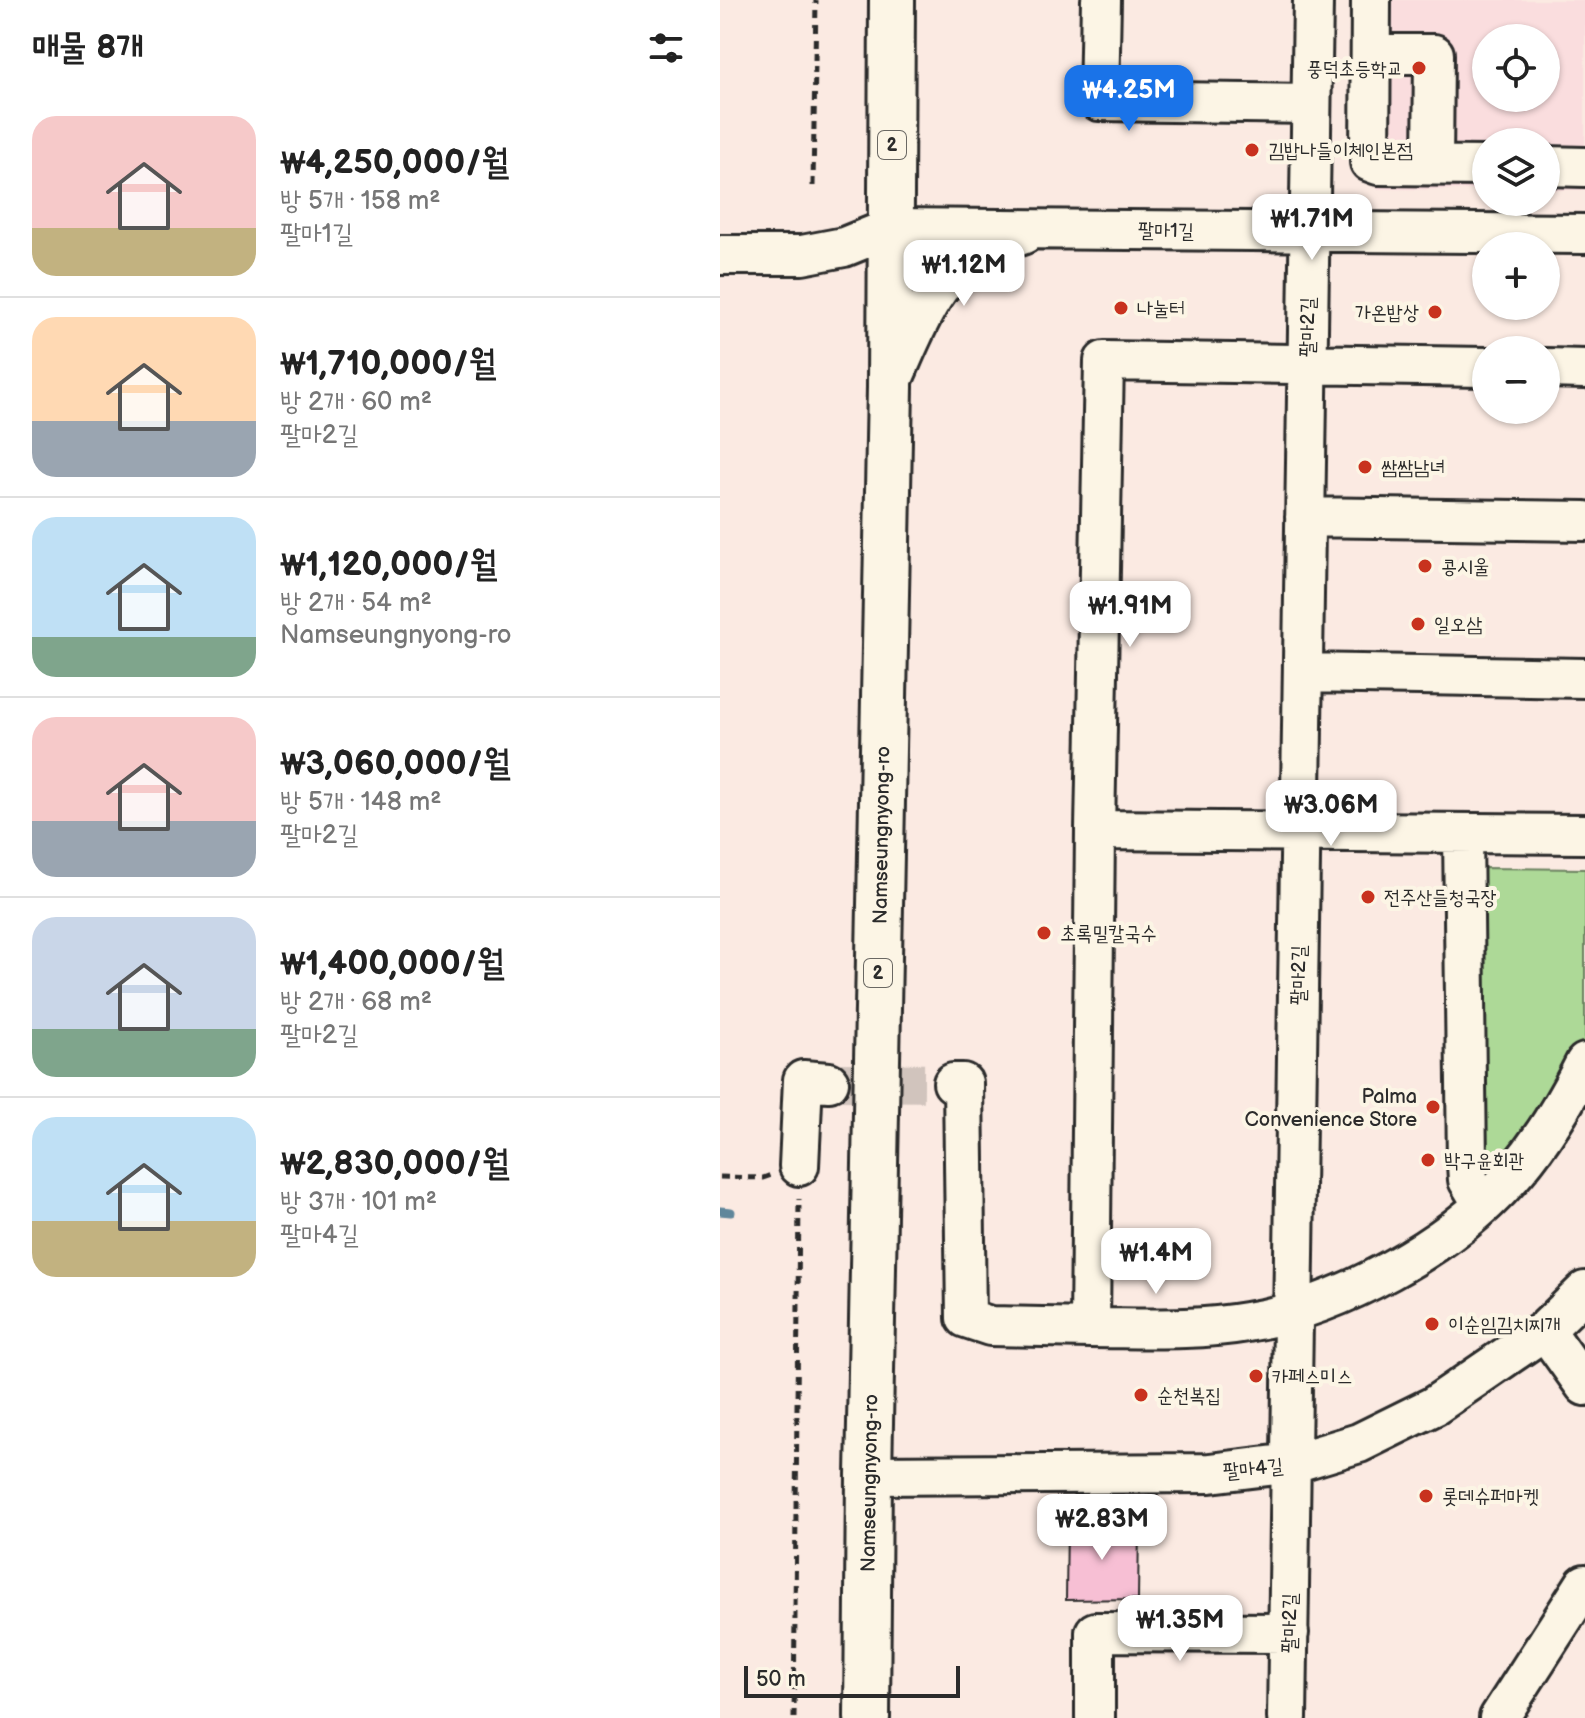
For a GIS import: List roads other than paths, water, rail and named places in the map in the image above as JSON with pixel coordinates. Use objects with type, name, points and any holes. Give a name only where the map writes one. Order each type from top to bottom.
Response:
[{"type":"main road","name":"Namseungnyong-ro","points":[[867,1718],[890,387],[892,0]]},
{"type":"street","points":[[1101,0],[1099,101],[1311,104]]},
{"type":"street","name":"팔마2길","points":[[1287,1718],[1313,0]]},
{"type":"street","points":[[1371,0],[1370,162],[1378,165],[1472,166]]},
{"type":"street","points":[[1371,54],[1434,54],[1433,165]]},
{"type":"street","points":[[1560,166],[1585,167]]},
{"type":"street","name":"팔마1길","points":[[891,228],[1585,234]]},
{"type":"street","points":[[720,255],[802,255],[844,247],[891,228]]},
{"type":"street","points":[[890,387],[923,312],[947,278],[982,250],[1039,229]]},
{"type":"street","points":[[1090,1328],[1104,361],[1472,367]]},
{"type":"street","points":[[1560,368],[1585,369]]},
{"type":"street","points":[[1305,517],[1585,521]]},
{"type":"street","points":[[1303,673],[1585,678]]},
{"type":"street","points":[[1095,830],[1585,834]]},
{"type":"street","points":[[1463,833],[1467,1164],[1468,1180],[1483,1205]]},
{"type":"street","points":[[953,1083],[963,1083],[966,1318],[990,1326],[1206,1327],[1252,1322],[1292,1313],[1354,1288],[1454,1230],[1508,1180],[1542,1139],[1585,1063]]},
{"type":"street","points":[[799,1166],[803,1080],[829,1082]]},
{"type":"street","name":"팔마4길","points":[[869,1475],[1210,1473],[1293,1463],[1359,1443],[1434,1406],[1545,1330],[1585,1291]]},
{"type":"street","points":[[1545,1330],[1585,1386]]},
{"type":"street","points":[[1499,1718],[1585,1584]]},
{"type":"street","points":[[1095,1718],[1095,1632],[1289,1633]]},
{"type":"waterway","points":[[720,1211],[731,1212]]},
{"type":"tunnel","points":[[829,1082],[953,1083]]},
{"type":"place","name":"풍덕초등학교","points":[[1419,68]]},
{"type":"place","name":"김밥나들이체인본점","points":[[1252,150]]},
{"type":"place","name":"나눌터","points":[[1121,308]]},
{"type":"place","name":"가온밥상","points":[[1435,312]]},
{"type":"place","name":"쌈쌈남녀","points":[[1365,467]]},
{"type":"place","name":"콩시울","points":[[1425,566]]},
{"type":"place","name":"일오삼","points":[[1418,624]]},
{"type":"place","name":"전주산들청국장","points":[[1368,897]]},
{"type":"place","name":"초록밀칼국수","points":[[1044,933]]},
{"type":"place","name":"Palma Convenience Store","points":[[1433,1107]]},
{"type":"place","name":"박구윤회관","points":[[1428,1160]]},
{"type":"place","name":"이순임김치찌개","points":[[1432,1324]]},
{"type":"place","name":"카페스미스","points":[[1256,1376]]},
{"type":"place","name":"순천복집","points":[[1141,1395]]},
{"type":"place","name":"롯데슈퍼마켓","points":[[1426,1496]]}]
